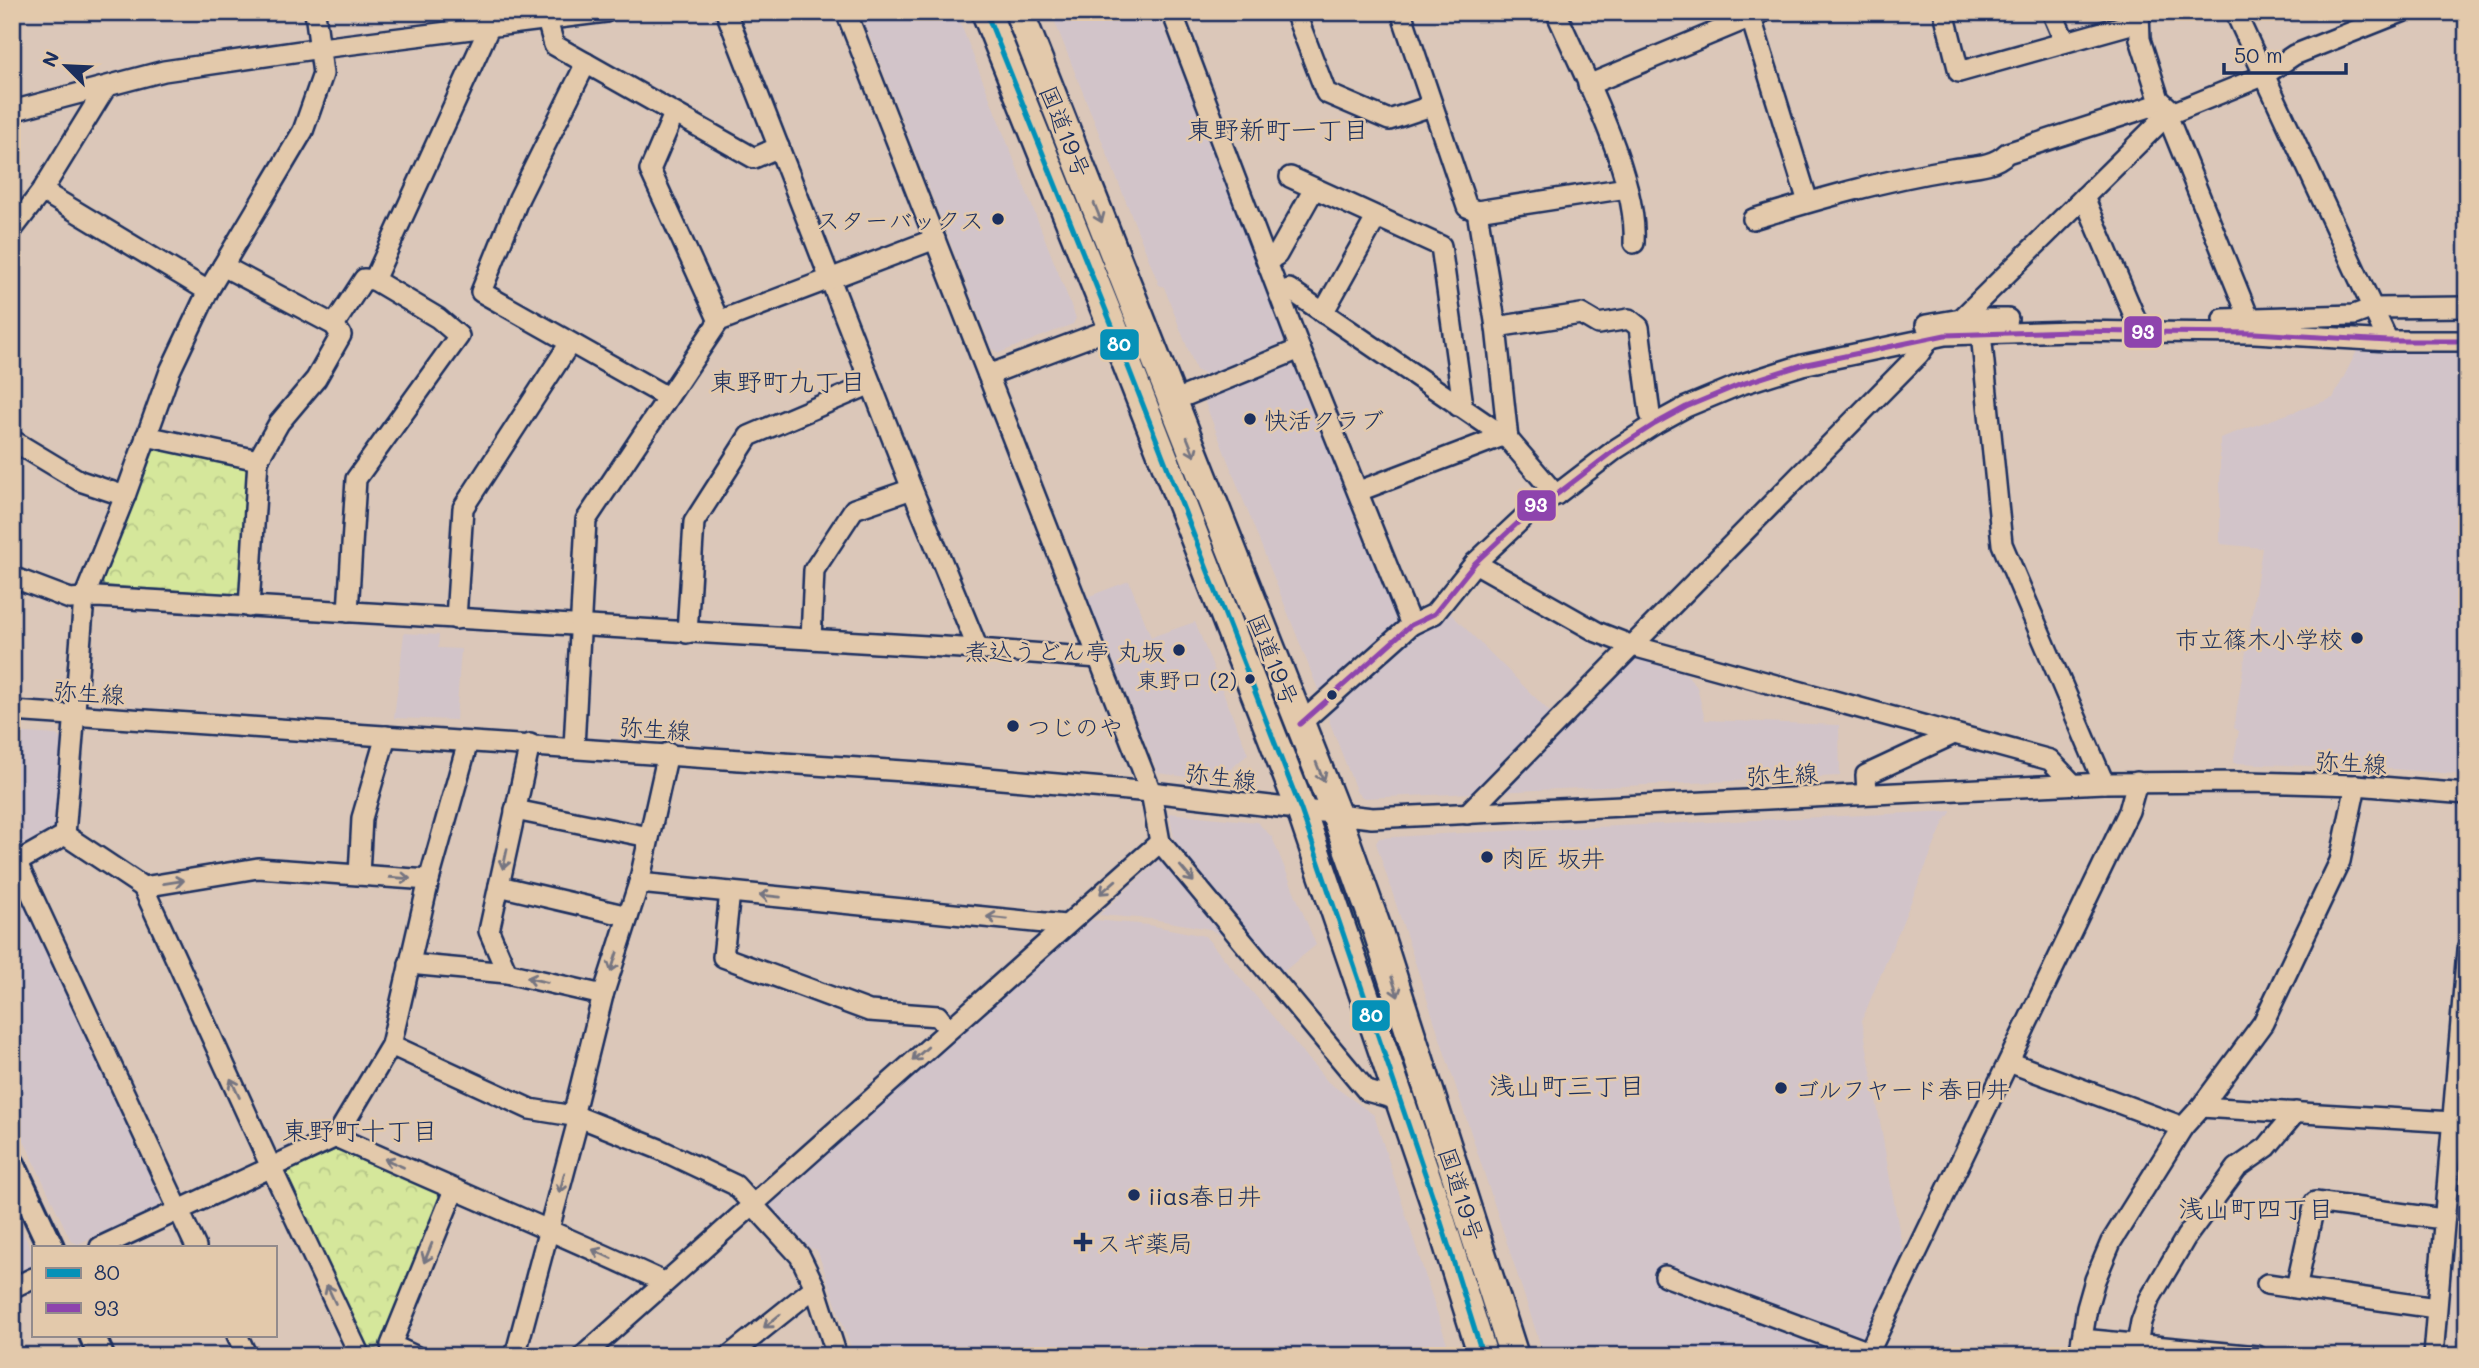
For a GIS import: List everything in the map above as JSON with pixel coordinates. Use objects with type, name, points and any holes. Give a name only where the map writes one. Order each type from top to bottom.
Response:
[{"type":"highway","name":"国道19号","points":[[986,12],[1113,328],[1301,810],[1435,1203],[1483,1356]]},
{"type":"highway","name":"国道19号","points":[[1020,12],[1336,814],[1378,932],[1514,1356]]},
{"type":"main road","points":[[12,1164],[51,1246]]},
{"type":"main road","points":[[92,1336],[102,1356]]},
{"type":"street","points":[[65,835],[84,598],[170,371],[208,291],[303,131],[323,74],[315,12]]},
{"type":"street","points":[[12,111],[164,71],[606,12]]},
{"type":"street","points":[[726,12],[912,489],[978,649]]},
{"type":"street","points":[[846,12],[1152,792],[1160,842],[1367,1090],[1399,1100]]},
{"type":"street","points":[[1172,12],[1300,349],[1411,625]]},
{"type":"street","points":[[1295,12],[1326,93],[1389,120],[1431,106]]},
{"type":"street","points":[[1401,12],[1467,207],[1477,211],[1627,188]]},
{"type":"street","points":[[1556,12],[1617,155],[1635,222],[1634,243]]},
{"type":"street","points":[[1944,12],[1959,72],[2065,43],[2138,17],[2140,39],[2252,326]]},
{"type":"street","points":[[2052,12],[2065,43]]},
{"type":"street","points":[[2235,12],[2388,341]]},
{"type":"street","points":[[1753,219],[1883,182],[1997,163],[2007,153],[2167,110],[2263,76],[2294,55],[2399,13]]},
{"type":"street","points":[[1588,85],[1757,15],[1808,202]]},
{"type":"street","points":[[547,20],[554,45],[754,158],[779,147]]},
{"type":"street","points":[[373,280],[489,27]]},
{"type":"street","points":[[586,63],[519,198],[481,292],[667,397]]},
{"type":"street","points":[[12,230],[42,191],[106,87]]},
{"type":"street","points":[[1467,814],[1910,364],[1938,336],[1961,319],[2167,110]]},
{"type":"street","points":[[674,114],[650,170],[719,321]]},
{"type":"street","points":[[1290,177],[1441,246],[1462,398],[1458,406]]},
{"type":"street","points":[[1267,261],[1277,255],[1314,189]]},
{"type":"street","points":[[42,191],[208,291]]},
{"type":"street","points":[[2084,197],[2138,325]]},
{"type":"street","points":[[1477,211],[1496,327],[1506,437]]},
{"type":"street","points":[[1323,313],[1376,218]]},
{"type":"street","points":[[574,747],[586,520],[719,321],[935,239]]},
{"type":"street","points":[[223,266],[334,326],[341,335],[316,379],[279,423],[258,460],[248,607]]},
{"type":"street","points":[[334,326],[364,279],[373,280],[438,318],[459,336],[356,479],[348,612]]},
{"type":"street","points":[[1280,293],[1289,289],[1506,437],[1556,495]]},
{"type":"street","points":[[2252,326],[2354,315],[2373,308],[2467,307]]},
{"type":"street","points":[[1496,327],[1581,314],[1598,324],[1629,319],[1639,327],[1652,419]]},
{"type":"street","points":[[1300,724],[1411,625],[1434,614],[1475,563],[1539,503],[1556,495],[1652,419],[1737,374],[1801,354],[1961,319],[2252,326],[2388,341],[2467,341]]},
{"type":"street","points":[[1652,419],[1739,385],[1802,365],[1938,336],[2138,325]]},
{"type":"street","points":[[988,375],[1113,328]]},
{"type":"street","points":[[1982,333],[2002,544],[2104,783]]},
{"type":"street","points":[[456,618],[463,508],[570,343]]},
{"type":"street","points":[[1172,401],[1300,349]]},
{"type":"street","points":[[687,633],[694,522],[749,436],[871,384]]},
{"type":"street","points":[[146,436],[258,460]]},
{"type":"street","points":[[1359,491],[1506,437]]},
{"type":"street","points":[[12,440],[80,481],[124,496]]},
{"type":"street","points":[[811,639],[814,570],[848,519],[855,509],[912,489]]},
{"type":"street","points":[[1475,563],[1597,632],[1633,646],[2050,760],[2073,784]]},
{"type":"street","points":[[12,577],[70,598],[811,639],[1099,659]]},
{"type":"street","name":"弥生線","points":[[12,711],[668,753],[919,772],[1152,792],[1371,818],[2137,782],[2356,785],[2467,794]]},
{"type":"street","points":[[1867,794],[1866,775],[1954,734]]},
{"type":"street","points":[[359,875],[362,818],[386,736]]},
{"type":"street","points":[[102,1246],[336,1137],[391,1045],[429,880],[468,742]]},
{"type":"street","points":[[507,973],[489,931],[530,744]]},
{"type":"street","points":[[515,1356],[551,1230],[603,995],[639,883],[668,753]]},
{"type":"street","points":[[1665,1276],[1868,1354],[2129,811],[2137,782]]},
{"type":"street","points":[[2246,1355],[2172,1351],[2137,1344],[2080,1347],[2092,1289],[2112,1242],[2183,1127],[2263,1023],[2340,861],[2356,785]]},
{"type":"street","points":[[515,810],[649,837]]},
{"type":"street","points":[[65,835],[15,864],[196,1246]]},
{"type":"street","points":[[65,835],[143,887],[360,1356]]},
{"type":"street","points":[[583,1356],[1160,842]]},
{"type":"street","points":[[143,887],[258,868],[429,880]]},
{"type":"street","points":[[639,883],[1065,925]]},
{"type":"street","points":[[499,886],[628,916]]},
{"type":"street","points":[[730,892],[723,957],[869,1011],[938,1016],[948,1029]]},
{"type":"street","points":[[2432,1356],[2467,950]]},
{"type":"street","points":[[410,964],[507,973],[603,995]]},
{"type":"street","points":[[391,1045],[530,1109],[576,1116],[659,1149],[736,1185],[800,1256],[815,1287],[836,1356]]},
{"type":"street","points":[[2009,1062],[2183,1127]]},
{"type":"street","points":[[2201,1107],[2452,1122]]},
{"type":"street","points":[[2137,1344],[2149,1300],[2186,1237],[2237,1168],[2267,1147],[2296,1112]]},
{"type":"street","points":[[336,1137],[664,1282]]},
{"type":"street","points":[[367,1356],[391,1345],[454,1190]]},
{"type":"street","points":[[2297,1288],[2315,1202],[2443,1219]]},
{"type":"street","points":[[12,1287],[32,1278]]},
{"type":"street","points":[[2267,1284],[2436,1308]]},
{"type":"street","points":[[729,1356],[815,1287]]},
{"type":"street","points":[[237,1336],[247,1356]]},
{"type":"street","points":[[391,1345],[415,1356]]},
{"type":"shaded area","points":[[860,12],[956,12],[1076,318],[1073,324],[999,353],[992,349]]},
{"type":"shaded area","points":[[1051,12],[1158,12],[1286,337],[1282,345],[1206,375],[1196,370],[1164,287],[1159,285]]},
{"type":"shaded area","name":"市立篠木小学校","points":[[2360,345],[2467,347],[2467,775],[2393,769],[2233,763],[2239,731],[2234,728],[2262,548],[2220,544],[2220,438],[2333,398]]},
{"type":"shaded area","points":[[1290,366],[1296,368],[1398,622],[1319,692],[1205,403],[1207,397]]},
{"type":"shaded area","points":[[1129,581],[1151,637],[1195,622],[1248,754],[1217,781],[1158,773],[1087,597]]},
{"type":"shaded area","points":[[1448,611],[1560,722],[1632,654],[1685,672],[1697,687],[1705,720],[1839,725],[1840,776],[1364,798],[1357,793],[1325,710],[1420,625],[1436,624]]},
{"type":"shaded area","points":[[404,633],[439,635],[438,648],[461,649],[456,720],[394,718]]},
{"type":"shaded area","points":[[12,732],[57,735],[62,741],[57,824],[53,831],[12,851]]},
{"type":"shaded area","points":[[1952,811],[1944,822],[1862,1020],[1906,1270],[1863,1356],[1544,1356],[1376,843],[1379,838]]},
{"type":"shaded area","points":[[1169,813],[1257,822],[1272,837],[1316,945],[1278,976],[1177,854]]},
{"type":"shaded area","points":[[1161,858],[1223,932],[1220,935],[1210,929],[1152,919],[1099,915]]},
{"type":"shaded area","points":[[12,880],[162,1198],[159,1207],[78,1244],[71,1241],[12,1115]]},
{"type":"shaded area","points":[[1084,919],[1149,925],[1205,936],[1328,1082],[1374,1115],[1451,1356],[854,1356],[817,1250],[810,1248],[767,1205]]},
{"type":"shaded area","points":[[12,1209],[32,1252],[32,1266],[12,1275]]},
{"type":"green space","points":[[1001,12],[1006,12],[1255,648],[1298,768]]},
{"type":"green space","points":[[155,447],[245,462],[250,469],[242,591],[237,595],[104,586],[101,580]]},
{"type":"green space","points":[[1334,855],[1381,987],[1499,1356],[1495,1356]]},
{"type":"green space","points":[[334,1150],[341,1150],[437,1191],[440,1198],[384,1344],[371,1350],[364,1347],[285,1178],[288,1171]]},
{"type":"transit line","name":"80","points":[[986,12],[1113,328],[1301,810],[1435,1203],[1483,1356]]},
{"type":"transit line","name":"93","points":[[1300,724],[1411,625],[1434,614],[1475,563],[1539,503],[1556,495],[1616,449],[1655,424],[1686,407],[1739,385],[1802,365],[1945,335],[2071,331],[2255,333],[2388,341],[2467,341]]},
{"type":"place","name":"スターバックス","points":[[998,219]]},
{"type":"place","name":"快活クラブ","points":[[1250,419]]},
{"type":"place","name":"市立篠木小学校","points":[[2357,638]]},
{"type":"place","name":"煮込うどん亭 丸坂","points":[[1179,650]]},
{"type":"place","name":"東野口 (2)","points":[[1250,679]]},
{"type":"place","name":"つじのや","points":[[1013,726]]},
{"type":"place","name":"肉匠 坂井","points":[[1487,857]]},
{"type":"place","name":"ゴルフヤード春日井","points":[[1781,1088]]},
{"type":"place","name":"iias春日井","points":[[1134,1195]]},
{"type":"place","name":"スギ薬局","points":[[1083,1242]]},
{"type":"district","name":"東野新町一丁目","points":[[1278,129]]},
{"type":"district","name":"東野町九丁目","points":[[788,381]]},
{"type":"district","name":"浅山町三丁目","points":[[1567,1085]]},
{"type":"district","name":"東野町十丁目","points":[[360,1130]]},
{"type":"district","name":"浅山町四丁目","points":[[2256,1208]]}]
